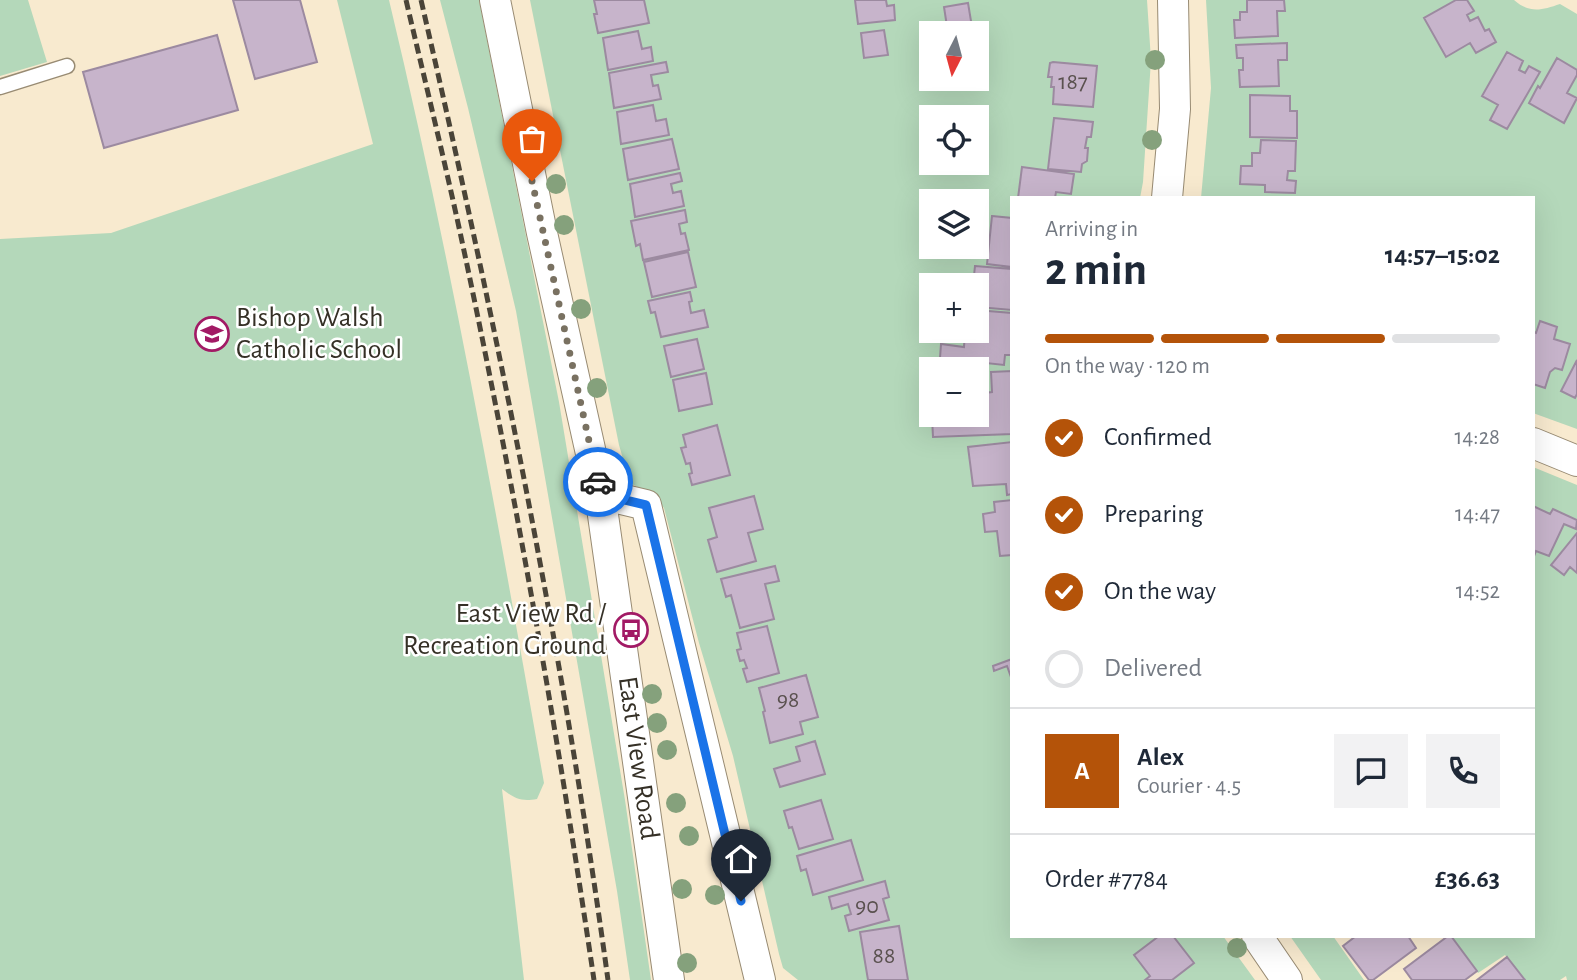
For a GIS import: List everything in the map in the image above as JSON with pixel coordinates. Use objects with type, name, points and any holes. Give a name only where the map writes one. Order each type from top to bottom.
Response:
[{"type":"street","name":"East View Road","points":[[495,0],[542,233],[600,494],[669,980]]},
{"type":"street","points":[[1167,196],[1175,109],[1173,0]]},
{"type":"street","points":[[1535,444],[1577,461]]},
{"type":"street","points":[[600,494],[646,505],[760,980]]},
{"type":"street","points":[[1258,938],[1287,980]]},
{"type":"lane","points":[[0,87],[68,66]]},
{"type":"green space","points":[[0,0],[28,0],[47,62],[0,76]]},
{"type":"green space","name":"Bishop Walsh Catholic School","points":[[337,0],[389,0],[433,195],[472,390],[544,783],[537,799],[518,798],[502,789],[524,980],[0,980],[0,239],[111,233],[373,144]]},
{"type":"green space","points":[[440,0],[479,0],[559,402],[625,800],[651,980],[630,980],[617,891],[516,311]]},
{"type":"green space","points":[[530,0],[1147,0],[1151,60],[1140,196],[1010,196],[1010,938],[1224,938],[1255,980],[798,980],[783,968],[733,756],[699,643],[664,508],[656,497],[630,483],[619,445]]},
{"type":"green space","points":[[1206,0],[1514,0],[1531,9],[1560,4],[1577,14],[1577,429],[1535,414],[1535,196],[1201,196],[1211,88]]},
{"type":"green space","points":[[1535,468],[1577,485],[1577,980],[1567,980],[1566,976],[1560,980],[1525,980],[1505,955],[1478,973],[1452,938],[1535,938]]},
{"type":"green space","points":[[1291,938],[1334,938],[1364,980],[1321,980]]},
{"type":"building","points":[[233,0],[300,0],[317,62],[255,79]]},
{"type":"building","points":[[594,0],[644,0],[649,23],[598,33]]},
{"type":"building","points":[[855,0],[886,0],[887,6],[894,5],[895,20],[858,24]]},
{"type":"building","points":[[1247,0],[1284,0],[1285,11],[1277,11],[1278,36],[1235,38],[1234,20],[1240,20],[1240,12],[1247,12]]},
{"type":"building","points":[[1456,0],[1467,0],[1474,11],[1467,15],[1470,21],[1478,17],[1485,31],[1489,29],[1496,42],[1476,53],[1470,43],[1446,57],[1424,18]]},
{"type":"building","points":[[968,3],[971,21],[946,21],[944,7]]},
{"type":"building","points":[[884,30],[888,55],[864,58],[861,33]]},
{"type":"building","points":[[638,31],[642,49],[651,47],[653,61],[608,70],[603,38]]},
{"type":"building","points":[[217,35],[238,110],[104,148],[83,72]]},
{"type":"building","points":[[1287,43],[1287,60],[1278,60],[1279,86],[1240,87],[1239,70],[1243,70],[1243,58],[1237,58],[1236,45]]},
{"type":"building","points":[[1507,52],[1523,61],[1519,70],[1525,73],[1529,66],[1540,72],[1507,129],[1490,120],[1498,105],[1482,96]]},
{"type":"building","points":[[1557,58],[1577,70],[1567,93],[1577,98],[1564,123],[1529,103]]},
{"type":"building","points":[[666,62],[668,72],[651,75],[653,86],[658,85],[661,99],[614,108],[609,73]]},
{"type":"building","points":[[1050,63],[1097,66],[1093,107],[1053,104],[1054,87],[1051,87],[1052,77],[1048,77]]},
{"type":"building","points":[[1250,95],[1290,96],[1290,111],[1297,111],[1297,138],[1250,137]]},
{"type":"building","points":[[653,105],[656,121],[666,119],[669,135],[621,144],[617,112]]},
{"type":"building","points":[[1054,118],[1093,122],[1091,137],[1087,137],[1085,148],[1088,148],[1087,161],[1082,164],[1081,172],[1048,169]]},
{"type":"building","points":[[672,139],[679,169],[628,180],[623,149]]},
{"type":"building","points":[[1261,140],[1296,141],[1295,171],[1288,171],[1287,180],[1296,181],[1295,193],[1265,192],[1265,185],[1240,184],[1241,166],[1252,166],[1252,153],[1260,153]]},
{"type":"building","points":[[1022,167],[1074,174],[1071,194],[1056,192],[1055,196],[1018,196]]},
{"type":"building","points":[[680,173],[682,181],[671,184],[673,193],[681,191],[684,206],[635,217],[630,184]]},
{"type":"building","points":[[685,210],[687,222],[679,224],[681,234],[685,233],[689,250],[643,260],[640,244],[636,246],[631,221]]},
{"type":"building","points":[[992,216],[1010,218],[1010,267],[987,264]]},
{"type":"building","points":[[688,252],[696,287],[652,297],[644,262]]},
{"type":"building","points":[[975,266],[1010,269],[1010,310],[989,308],[989,273],[974,273]]},
{"type":"building","points":[[690,292],[691,313],[704,310],[708,327],[661,337],[655,312],[651,313],[648,301]]},
{"type":"building","points":[[989,311],[1010,313],[1010,355],[1005,355],[1004,365],[989,363],[989,357],[940,357],[941,344],[964,347],[964,343],[989,343]]},
{"type":"building","points":[[1540,321],[1557,327],[1554,339],[1570,344],[1562,370],[1555,368],[1550,372],[1545,388],[1535,385],[1536,333]]},
{"type":"building","points":[[697,339],[704,369],[671,377],[664,346]]},
{"type":"building","points":[[1577,360],[1577,394],[1575,398],[1561,391]]},
{"type":"building","points":[[1010,371],[1010,434],[933,437],[932,427],[989,427],[989,392],[992,392],[991,372]]},
{"type":"building","points":[[706,373],[712,404],[679,411],[673,380]]},
{"type":"building","points":[[717,425],[730,475],[692,485],[690,463],[686,464],[681,448],[686,447],[683,435]]},
{"type":"building","points":[[1010,442],[1010,494],[1007,495],[1006,484],[973,486],[968,447]]},
{"type":"building","points":[[754,496],[763,529],[748,533],[756,561],[717,572],[708,540],[717,537],[709,508]]},
{"type":"building","points":[[1010,500],[1010,555],[1000,556],[997,531],[985,532],[983,514],[995,512],[994,502]]},
{"type":"building","points":[[1535,507],[1550,514],[1553,509],[1577,520],[1576,529],[1564,524],[1549,556],[1536,551],[1535,554]]},
{"type":"building","points":[[1577,533],[1577,573],[1570,567],[1564,575],[1551,565]]},
{"type":"building","points":[[775,566],[779,581],[765,584],[774,619],[740,628],[731,595],[726,597],[721,579]]},
{"type":"building","points":[[767,626],[779,673],[747,682],[743,669],[747,668],[744,660],[740,661],[737,650],[741,649],[737,633]]},
{"type":"building","points":[[1010,660],[1010,674],[1007,666],[994,671],[993,666]]},
{"type":"building","points":[[806,675],[818,717],[800,722],[803,734],[770,743],[759,688]]},
{"type":"building","points":[[815,741],[825,774],[780,787],[774,769],[800,761],[796,747]]},
{"type":"building","points":[[821,800],[833,839],[799,849],[784,811]]},
{"type":"building","points":[[851,840],[863,880],[813,895],[806,869],[801,871],[797,856]]},
{"type":"building","points":[[885,881],[889,897],[883,899],[889,920],[849,931],[845,916],[851,914],[848,904],[832,909],[829,897]]},
{"type":"building","points":[[899,926],[908,980],[868,980],[860,932]]},
{"type":"building","points":[[1156,938],[1175,938],[1194,963],[1172,980],[1145,980],[1150,976],[1134,955]]},
{"type":"building","points":[[1353,938],[1409,938],[1416,948],[1373,980],[1369,980],[1343,946]]},
{"type":"building","points":[[1445,938],[1452,938],[1477,971],[1465,980],[1412,980],[1404,969]]},
{"type":"building","points":[[1507,957],[1525,980],[1477,980]]},
{"type":"railway","points":[[406,0],[460,232],[516,511],[565,792],[594,980]]},
{"type":"railway","points":[[421,0],[476,243],[526,488],[570,733],[608,980]]},
{"type":"way so far","points":[[532,181],[598,482]]},
{"type":"place","name":"Bishop Walsh Catholic School","points":[[212,334]]},
{"type":"place","name":"East View Rd / Recreation Ground","points":[[631,630]]},
{"type":"route","points":[[598,482],[600,494],[646,505],[741,901]]}]
